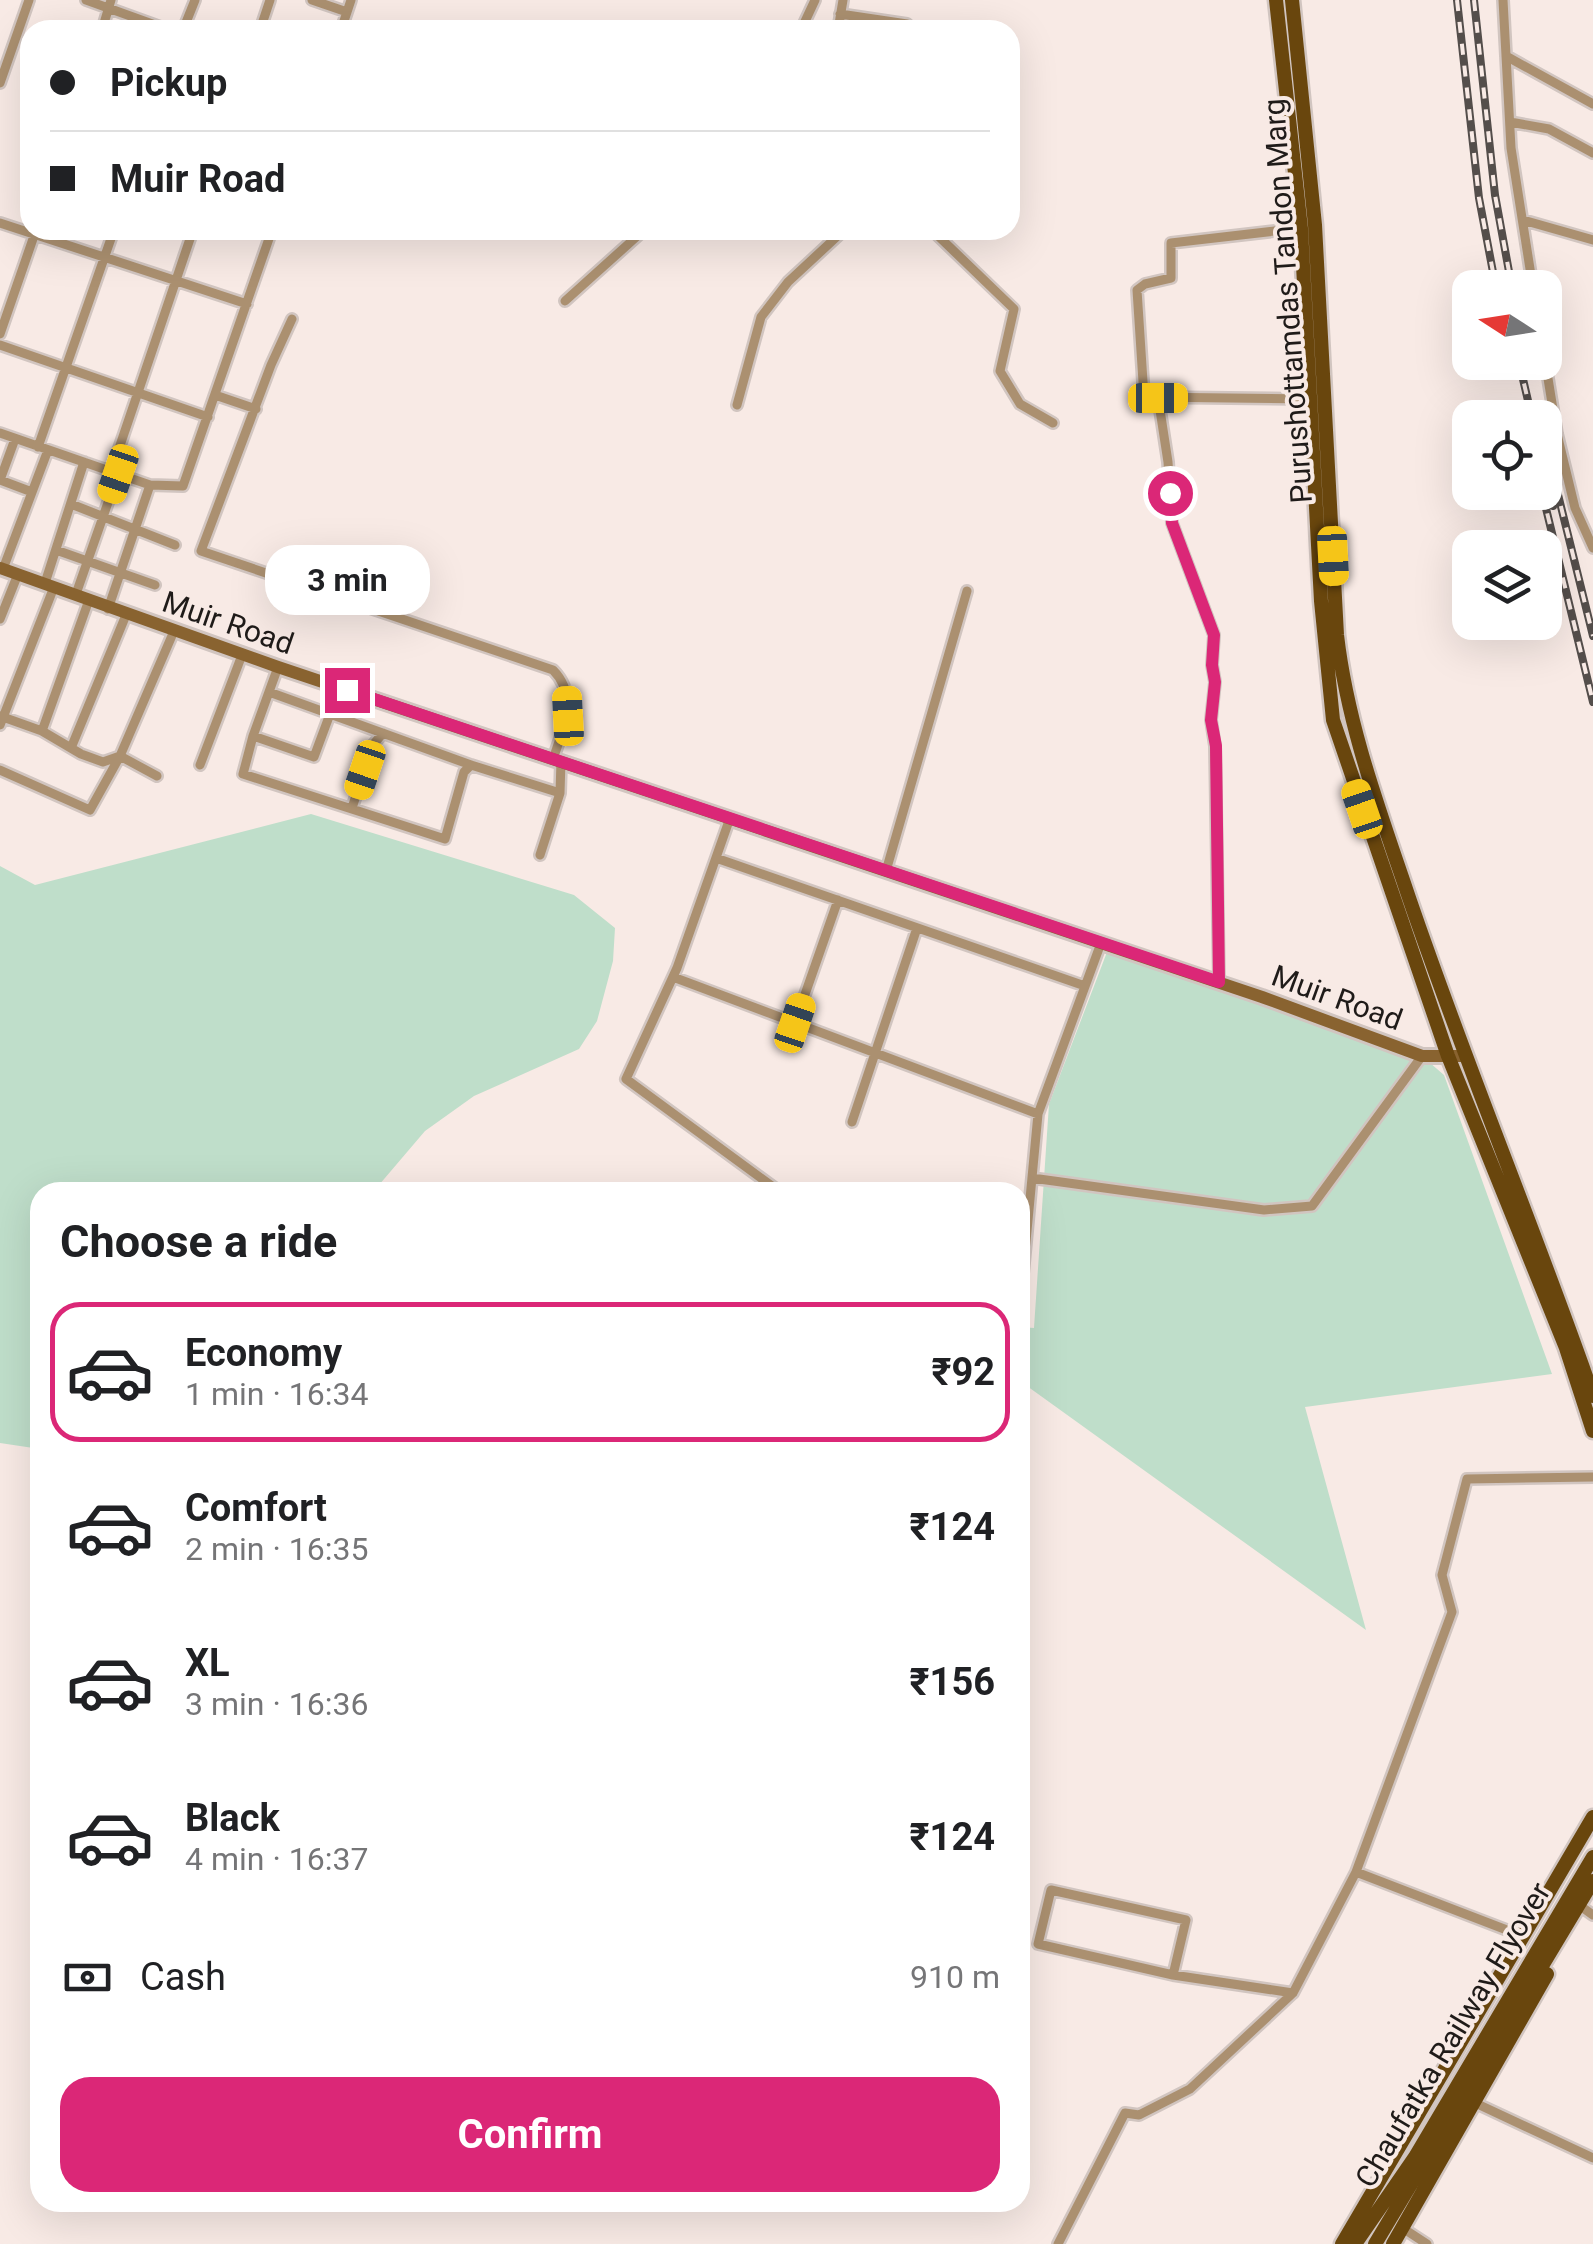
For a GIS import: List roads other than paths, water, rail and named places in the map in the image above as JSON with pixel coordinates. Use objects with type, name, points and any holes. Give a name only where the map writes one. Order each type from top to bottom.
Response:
[{"type":"main road","points":[[1276,0],[1301,228],[1323,631],[1333,720],[1448,1056],[1566,1348],[1593,1431]]},
{"type":"main road","name":"Purushottamdas Tandon Marg","points":[[1292,0],[1315,225],[1337,634],[1345,697],[1418,926],[1546,1260],[1593,1396]]},
{"type":"main road","name":"Muir Road","points":[[2,568],[108,609],[1219,982],[1422,1056],[1466,1056]]},
{"type":"main road","points":[[1342,2244],[1593,1817]]},
{"type":"main road","name":"Chaufatka Railway Flyover","points":[[1357,2243],[1415,2157],[1593,1857]]},
{"type":"main road","points":[[1585,1910],[1593,1882]]},
{"type":"main road","points":[[1374,2244],[1469,2100],[1593,1896]]},
{"type":"main road","points":[[1394,2244],[1469,2100]]},
{"type":"street","points":[[0,84],[5,50],[29,0]]},
{"type":"street","points":[[86,0],[110,4],[146,20]]},
{"type":"street","points":[[312,0],[347,12]]},
{"type":"street","points":[[344,20],[352,0]]},
{"type":"street","points":[[839,20],[843,0]]},
{"type":"street","points":[[1503,0],[1510,122],[1530,270]]},
{"type":"street","points":[[840,14],[880,20]]},
{"type":"street","points":[[1506,56],[1593,104]]},
{"type":"street","points":[[1510,122],[1549,129],[1593,152]]},
{"type":"street","points":[[1523,220],[1593,240]]},
{"type":"street","points":[[1301,228],[1171,243],[1170,278],[1137,290],[1144,397],[1310,399]]},
{"type":"street","points":[[0,334],[32,240]]},
{"type":"street","points":[[57,240],[247,304]]},
{"type":"street","points":[[2,568],[32,492],[66,368],[110,240]]},
{"type":"street","points":[[42,731],[137,393],[189,240]]},
{"type":"street","points":[[0,433],[150,485],[183,486],[269,240]]},
{"type":"street","points":[[565,301],[633,240]]},
{"type":"street","points":[[737,406],[761,317],[788,282],[833,240]]},
{"type":"street","points":[[943,240],[1014,308],[1000,371],[1020,404],[1054,423]]},
{"type":"street","points":[[292,318],[201,551],[552,670],[566,695],[568,716],[557,760],[560,793],[540,855]]},
{"type":"street","points":[[0,345],[208,417]]},
{"type":"street","points":[[1548,380],[1574,508],[1590,529],[1593,548]]},
{"type":"street","points":[[215,395],[256,409]]},
{"type":"street","points":[[1158,398],[1172,523],[1214,635],[1211,720],[1216,746],[1219,982]]},
{"type":"street","points":[[15,438],[0,480],[32,492]]},
{"type":"street","points":[[84,462],[49,585],[1,719],[42,731],[103,762],[120,756],[158,776]]},
{"type":"street","points":[[108,609],[150,485]]},
{"type":"street","points":[[70,504],[175,544]]},
{"type":"street","points":[[56,550],[156,584]]},
{"type":"street","points":[[0,620],[18,574]]},
{"type":"street","points":[[886,871],[967,591]]},
{"type":"street","points":[[71,748],[126,615]]},
{"type":"street","points":[[0,770],[90,810],[120,756],[174,631]]},
{"type":"street","points":[[200,765],[242,654]]},
{"type":"street","points":[[278,667],[243,774],[445,840],[464,772],[471,766]]},
{"type":"street","points":[[269,692],[471,766],[560,793]]},
{"type":"street","points":[[253,736],[314,757],[330,714]]},
{"type":"street","points":[[352,808],[372,746],[383,733]]},
{"type":"street","points":[[730,818],[673,978],[626,1079],[766,1182]]},
{"type":"street","points":[[716,858],[1085,986]]},
{"type":"street","points":[[795,1023],[838,900]]},
{"type":"street","points":[[852,1122],[917,928]]},
{"type":"street","points":[[1030,1199],[1038,1114],[1101,943]]},
{"type":"street","points":[[673,978],[1038,1114]]},
{"type":"street","points":[[1032,1178],[1264,1210],[1312,1206],[1422,1056]]},
{"type":"street","points":[[1058,2244],[1126,2113],[1139,2115],[1190,2090],[1293,1993],[1356,1872],[1452,1612],[1442,1574],[1467,1479],[1593,1478]]},
{"type":"street","points":[[1356,1872],[1525,1937]]},
{"type":"street","points":[[1173,1975],[1186,1920],[1050,1890],[1038,1944],[1173,1975],[1293,1993]]},
{"type":"street","points":[[1469,2100],[1593,2158]]},
{"type":"street","points":[[1404,2229],[1427,2244]]},
{"type":"railway","points":[[1457,0],[1479,198],[1493,270]]},
{"type":"railway","points":[[1474,0],[1495,195],[1509,270]]},
{"type":"railway","points":[[1523,380],[1528,400]]},
{"type":"railway","points":[[1546,510],[1593,702]]},
{"type":"railway","points":[[1562,510],[1593,636]]}]
